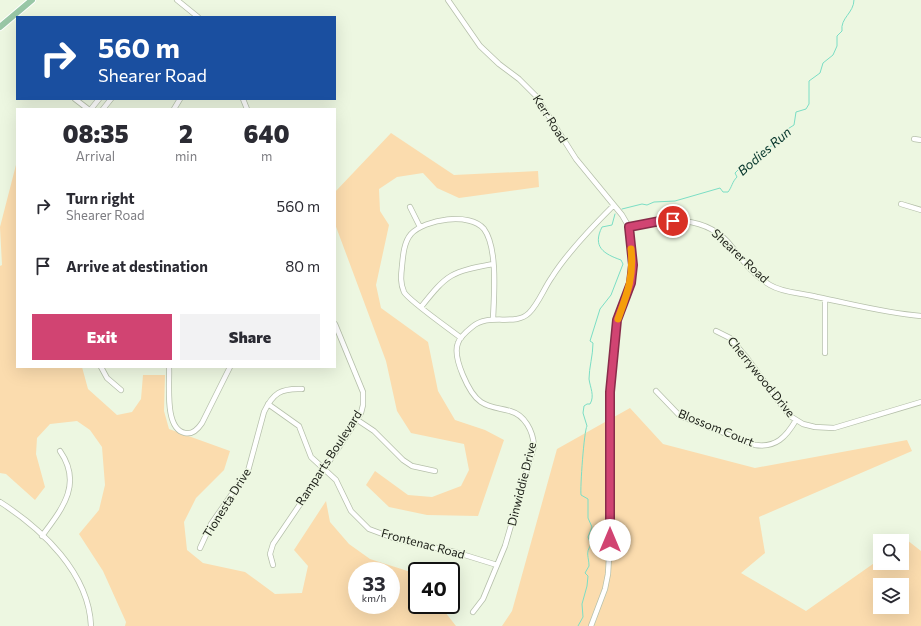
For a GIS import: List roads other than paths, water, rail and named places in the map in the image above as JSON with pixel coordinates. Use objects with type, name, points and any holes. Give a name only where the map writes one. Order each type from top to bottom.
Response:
[{"type":"main road","points":[[0,27],[32,0]]},
{"type":"street","points":[[177,0],[197,16]]},
{"type":"street","name":"Kerr Road","points":[[448,0],[472,37],[480,46],[499,64],[520,79],[536,96],[576,159],[629,227]]},
{"type":"street","points":[[76,100],[88,108]]},
{"type":"street","points":[[90,108],[98,100]]},
{"type":"street","points":[[104,108],[110,100]]},
{"type":"street","points":[[914,140],[921,140]]},
{"type":"street","points":[[901,204],[921,210]]},
{"type":"street","points":[[493,319],[495,275],[485,230],[474,221],[460,219],[433,222],[420,227],[412,234],[406,245],[401,276],[401,284],[406,295],[461,338],[473,326],[483,321],[493,319],[513,320],[527,315],[552,276],[598,221],[613,206]]},
{"type":"street","points":[[410,207],[420,227]]},
{"type":"street","name":"Shearer Road","points":[[629,227],[660,221],[697,222],[726,240],[742,261],[771,286],[893,314],[921,316]]},
{"type":"street","points":[[591,626],[605,590],[608,574],[610,540],[610,392],[617,320],[631,283],[633,265],[629,227]]},
{"type":"street","points":[[421,307],[446,278],[456,272],[493,264]]},
{"type":"street","points":[[825,299],[825,353]]},
{"type":"street","name":"Ramparts Boulevard","points":[[273,565],[270,554],[273,544],[356,419],[363,405],[363,392],[336,326]]},
{"type":"street","name":"Cherrywood Drive","points":[[716,331],[726,334],[737,345],[782,406],[796,420],[803,424],[814,427],[834,428],[921,402]]},
{"type":"street","name":"Dinwiddie Drive","points":[[461,338],[458,342],[456,354],[474,396],[490,407],[511,411],[520,416],[526,422],[534,437],[534,446],[513,524],[483,599],[473,612]]},
{"type":"street","points":[[102,368],[107,378],[121,390]]},
{"type":"street","points":[[169,368],[170,417],[173,426],[183,433],[188,433],[198,430],[230,368]]},
{"type":"street","name":"Tionesta Drive","points":[[200,548],[211,524],[248,471],[264,412],[268,404],[278,393],[289,388],[302,389]]},
{"type":"street","name":"Blossom Court","points":[[656,391],[673,411],[680,416],[755,445],[764,446],[776,443],[788,434],[796,420]]},
{"type":"street","name":"Frontenac Road","points":[[268,404],[299,426],[310,456],[336,480],[351,511],[369,529],[396,539],[455,552],[497,565]]},
{"type":"street","points":[[356,419],[374,431],[403,460],[412,466],[435,471]]},
{"type":"street","points":[[42,536],[68,497],[68,470],[66,460],[60,451]]},
{"type":"street","points":[[0,502],[16,512],[59,552],[81,586],[89,612],[91,626]]},
{"type":"waterway","name":"Bodies Run","points":[[622,209],[642,204],[647,205],[654,202],[675,201],[720,188],[723,192],[728,192],[737,177],[735,173],[743,165],[751,164],[756,156],[766,152],[769,147],[776,144],[783,132],[794,125],[796,112],[806,109],[809,104],[809,81],[820,73],[823,63],[833,55],[837,46],[837,36],[842,31],[843,22],[852,8],[854,0]]},
{"type":"waterway","name":"Bodies Run","points":[[578,626],[583,617],[582,604],[588,576],[585,573],[589,566],[588,553],[591,545],[588,537],[592,527],[588,518],[588,499],[581,495],[587,426],[583,413],[584,406],[590,404],[592,398],[589,379],[593,343],[590,341],[600,309],[611,295],[623,264],[621,260],[609,255],[601,249],[598,240],[602,227],[612,225],[615,214]]}]
